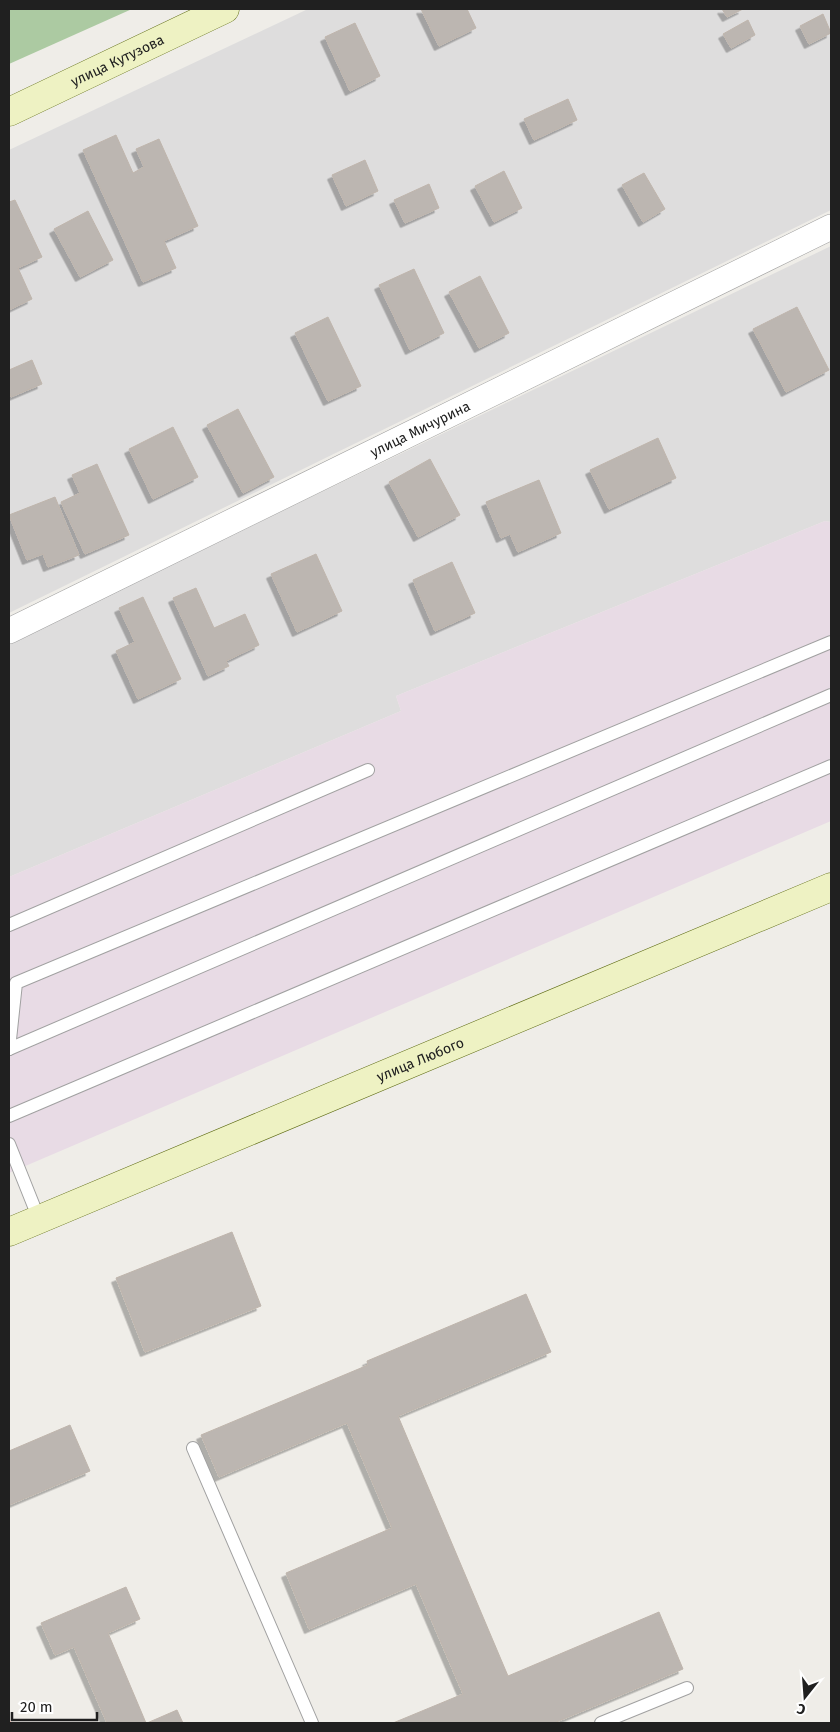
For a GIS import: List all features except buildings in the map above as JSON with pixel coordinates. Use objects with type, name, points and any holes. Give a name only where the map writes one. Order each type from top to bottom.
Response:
[{"type":"street","name":"улица Кутузова","points":[[9,112],[225,9]]},
{"type":"street","name":"улица Мичурина","points":[[9,631],[831,227]]},
{"type":"street","name":"улица Любого","points":[[9,1232],[831,887]]},
{"type":"lane","points":[[831,642],[16,983],[9,1049],[831,695]]},
{"type":"lane","points":[[9,1116],[831,766]]},
{"type":"lane","points":[[9,925],[368,770]]},
{"type":"lane","points":[[9,1144],[39,1219]]},
{"type":"lane","points":[[193,1448],[312,1723]]},
{"type":"lane","points":[[601,1723],[687,1688]]},
{"type":"shaded area","points":[[308,9],[831,9],[831,210],[9,613],[9,150]]},
{"type":"shaded area","points":[[831,246],[831,522],[825,521],[396,696],[401,711],[9,877],[9,643]]},
{"type":"shaded area","points":[[825,521],[831,522],[831,821],[9,1173],[9,877],[401,711],[396,696]]},
{"type":"green space","points":[[9,9],[132,9],[9,64]]}]
